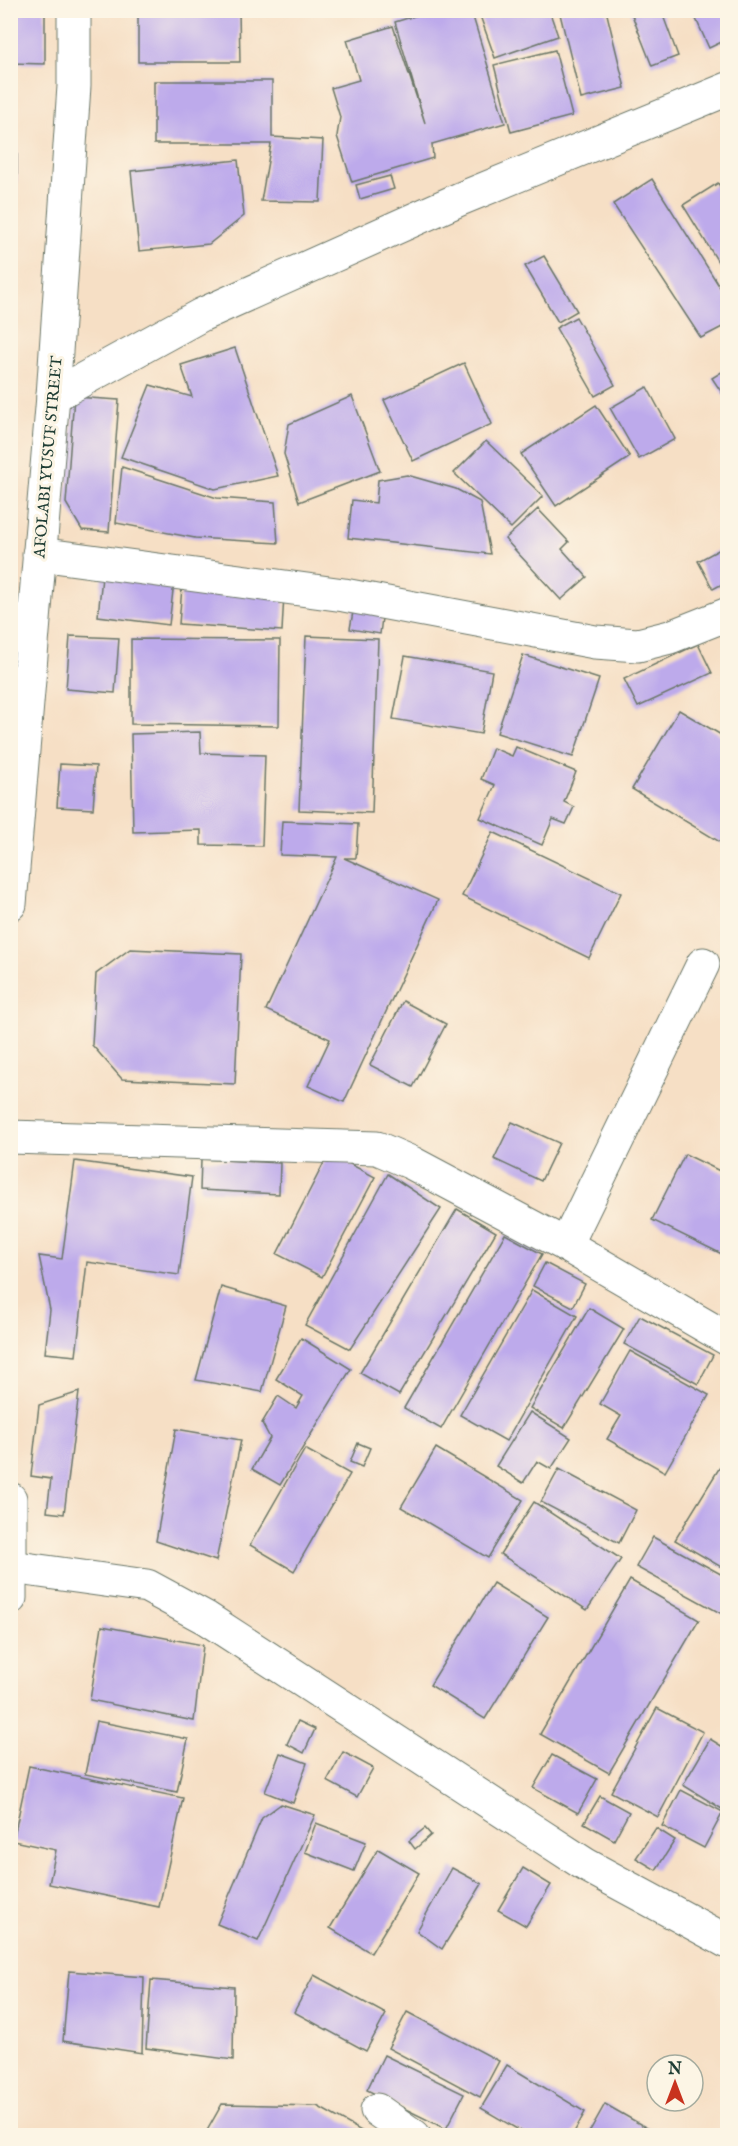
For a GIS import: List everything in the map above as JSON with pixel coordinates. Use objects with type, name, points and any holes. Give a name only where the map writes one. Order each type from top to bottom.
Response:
[{"type":"street","name":"AFOLABI YUSUF STREET","points":[[10,904],[53,396],[74,86],[74,10]]},
{"type":"street","points":[[53,396],[201,315],[460,199],[728,89]]},
{"type":"street","points":[[39,554],[344,595],[595,642],[638,645],[669,637],[728,614]]},
{"type":"street","points":[[566,1245],[703,964]]},
{"type":"street","points":[[10,1137],[377,1148],[412,1163],[566,1245],[728,1338]]},
{"type":"street","points":[[10,1499],[11,1582],[147,1586],[233,1635],[586,1865],[728,1942]]},
{"type":"street","points":[[377,2109],[414,2136]]},
{"type":"building","points":[[10,10],[45,10],[45,64],[10,63]]},
{"type":"building","points":[[138,10],[239,10],[240,62],[138,62]]},
{"type":"building","points":[[434,10],[471,10],[505,123],[432,144],[433,158],[352,182],[337,136],[340,117],[331,88],[359,80],[347,40],[393,26],[425,123],[395,22]]},
{"type":"building","points":[[478,10],[549,10],[558,36],[495,58]]},
{"type":"building","points":[[559,10],[606,10],[625,88],[581,99]]},
{"type":"building","points":[[630,10],[661,10],[678,56],[652,66]]},
{"type":"building","points":[[692,10],[728,10],[728,39],[709,48]]},
{"type":"building","points":[[555,50],[572,116],[511,132],[494,65]]},
{"type":"building","points":[[154,81],[272,81],[272,137],[323,140],[320,202],[261,201],[271,144],[154,144]]},
{"type":"building","points":[[10,122],[17,123],[17,197],[10,196]]},
{"type":"building","points":[[238,160],[244,216],[209,244],[139,251],[131,171]]},
{"type":"building","points":[[390,176],[394,189],[360,199],[356,185]]},
{"type":"building","points":[[652,179],[728,300],[728,324],[701,338],[613,204]]},
{"type":"building","points":[[718,183],[728,199],[728,278],[683,205]]},
{"type":"building","points":[[544,256],[577,311],[558,322],[525,266]]},
{"type":"building","points":[[576,317],[615,385],[595,396],[556,328]]},
{"type":"building","points":[[235,348],[278,476],[215,489],[121,457],[150,385],[192,397],[181,365]]},
{"type":"building","points":[[464,363],[492,424],[413,461],[384,400]]},
{"type":"building","points":[[728,368],[728,402],[712,378]]},
{"type":"building","points":[[647,387],[675,439],[639,459],[610,408]]},
{"type":"building","points":[[352,396],[380,471],[299,502],[284,454],[289,424]]},
{"type":"building","points":[[74,397],[119,400],[109,532],[82,530],[66,503]]},
{"type":"building","points":[[596,405],[630,457],[556,506],[521,454]]},
{"type":"building","points":[[486,441],[543,496],[511,528],[454,473]]},
{"type":"building","points":[[122,467],[217,498],[275,502],[278,543],[195,538],[116,523]]},
{"type":"building","points":[[407,475],[456,489],[480,502],[490,554],[348,538],[352,500],[376,503],[378,480]]},
{"type":"building","points":[[538,509],[569,542],[562,549],[587,577],[561,600],[505,539]]},
{"type":"building","points":[[724,547],[728,553],[728,581],[713,589],[698,561]]},
{"type":"building","points":[[104,557],[176,565],[169,625],[98,616]]},
{"type":"building","points":[[182,587],[284,594],[282,631],[179,624]]},
{"type":"building","points":[[354,606],[383,610],[380,634],[350,629]]},
{"type":"building","points":[[70,636],[119,638],[115,693],[66,689]]},
{"type":"building","points":[[306,636],[378,639],[372,813],[299,810]]},
{"type":"building","points":[[131,639],[280,640],[279,726],[131,724]]},
{"type":"building","points":[[698,644],[712,673],[638,707],[624,679]]},
{"type":"building","points":[[523,655],[599,679],[573,757],[497,733]]},
{"type":"building","points":[[405,656],[492,671],[481,734],[393,719]]},
{"type":"building","points":[[679,710],[728,739],[728,847],[632,789]]},
{"type":"building","points":[[200,732],[201,753],[265,755],[262,846],[201,845],[201,830],[133,832],[131,734]]},
{"type":"building","points":[[516,747],[576,772],[564,802],[574,807],[566,824],[553,819],[542,845],[480,818],[495,785],[481,779],[493,748],[512,756]]},
{"type":"building","points":[[60,764],[96,766],[93,809],[57,807]]},
{"type":"building","points":[[282,821],[358,824],[356,858],[344,858],[438,900],[344,1102],[308,1086],[330,1039],[266,1010],[337,857],[280,855]]},
{"type":"building","points":[[493,832],[621,893],[589,958],[462,896]]},
{"type":"building","points":[[130,949],[241,954],[235,1084],[122,1079],[92,1045],[96,974]]},
{"type":"building","points":[[403,1001],[446,1024],[413,1087],[370,1065]]},
{"type":"building","points":[[512,1122],[559,1143],[541,1181],[494,1159]]},
{"type":"building","points":[[329,1153],[375,1177],[322,1277],[277,1254]]},
{"type":"building","points":[[685,1154],[728,1175],[728,1257],[652,1220]]},
{"type":"building","points":[[201,1159],[280,1163],[279,1194],[200,1190]]},
{"type":"building","points":[[75,1161],[192,1177],[179,1275],[87,1262],[76,1356],[45,1353],[50,1310],[39,1256],[62,1259]]},
{"type":"building","points":[[388,1174],[441,1209],[350,1349],[305,1325]]},
{"type":"building","points":[[457,1209],[496,1232],[399,1395],[360,1373]]},
{"type":"building","points":[[505,1234],[542,1254],[441,1429],[404,1408]]},
{"type":"building","points":[[545,1263],[585,1284],[573,1307],[533,1286]]},
{"type":"building","points":[[221,1287],[286,1306],[262,1392],[196,1380]]},
{"type":"building","points":[[532,1290],[577,1316],[506,1441],[460,1415]]},
{"type":"building","points":[[589,1308],[624,1329],[564,1428],[530,1408]]},
{"type":"building","points":[[640,1316],[713,1355],[698,1384],[624,1344]]},
{"type":"building","points":[[301,1338],[351,1369],[280,1485],[252,1469],[270,1438],[262,1423],[278,1396],[296,1408],[303,1396],[276,1379]]},
{"type":"building","points":[[630,1351],[709,1395],[665,1472],[607,1439],[621,1416],[600,1404]]},
{"type":"building","points":[[79,1392],[64,1514],[47,1512],[51,1479],[31,1476],[39,1405]]},
{"type":"building","points":[[530,1412],[571,1438],[551,1469],[537,1461],[523,1483],[496,1466]]},
{"type":"building","points":[[176,1429],[241,1440],[216,1561],[156,1541]]},
{"type":"building","points":[[358,1443],[370,1448],[362,1467],[350,1462]]},
{"type":"building","points":[[436,1448],[523,1500],[488,1558],[401,1507]]},
{"type":"building","points":[[305,1449],[350,1474],[294,1571],[250,1545]]},
{"type":"building","points":[[728,1454],[728,1571],[675,1540]]},
{"type":"building","points":[[559,1469],[636,1510],[619,1543],[541,1502]]},
{"type":"building","points":[[534,1502],[621,1559],[587,1610],[500,1554]]},
{"type":"building","points":[[653,1537],[728,1578],[728,1604],[722,1614],[636,1567]]},
{"type":"building","points":[[630,1580],[699,1620],[609,1773],[540,1734]]},
{"type":"building","points":[[493,1583],[548,1617],[485,1719],[430,1685]]},
{"type":"building","points":[[102,1626],[203,1645],[194,1721],[90,1700]]},
{"type":"building","points":[[657,1708],[703,1732],[658,1817],[611,1792]]},
{"type":"building","points":[[96,1721],[188,1739],[177,1792],[85,1774]]},
{"type":"building","points":[[298,1721],[315,1729],[304,1753],[287,1744]]},
{"type":"building","points":[[710,1739],[728,1750],[728,1800],[722,1809],[683,1785]]},
{"type":"building","points":[[343,1752],[373,1768],[357,1797],[327,1781]]},
{"type":"building","points":[[280,1753],[307,1763],[293,1803],[265,1792]]},
{"type":"building","points":[[552,1755],[597,1779],[578,1813],[533,1788]]},
{"type":"building","points":[[29,1766],[183,1798],[159,1907],[49,1884],[56,1850],[13,1841]]},
{"type":"building","points":[[681,1790],[723,1812],[704,1848],[662,1826]]},
{"type":"building","points":[[600,1796],[629,1812],[614,1840],[584,1823]]},
{"type":"building","points":[[281,1804],[315,1815],[258,1941],[217,1924],[262,1818]]},
{"type":"building","points":[[316,1823],[366,1842],[354,1871],[305,1852]]},
{"type":"building","points":[[425,1828],[431,1835],[415,1849],[409,1841]]},
{"type":"building","points":[[656,1828],[675,1840],[656,1870],[636,1858]]},
{"type":"building","points":[[378,1849],[419,1873],[371,1953],[330,1928]]},
{"type":"building","points":[[452,1868],[482,1884],[442,1949],[417,1931]]},
{"type":"building","points":[[523,1868],[551,1885],[526,1926],[498,1910]]},
{"type":"building","points":[[69,1971],[144,1977],[142,2053],[63,2041]]},
{"type":"building","points":[[314,1975],[386,2014],[366,2051],[294,2012]]},
{"type":"building","points":[[151,1980],[234,1987],[233,2060],[146,2048]]},
{"type":"building","points":[[407,2012],[499,2061],[480,2097],[388,2048]]},
{"type":"building","points":[[384,2055],[464,2094],[446,2129],[367,2090]]},
{"type":"building","points":[[507,2065],[585,2112],[572,2136],[529,2136],[481,2108]]},
{"type":"building","points":[[222,2104],[317,2106],[365,2133],[364,2136],[204,2136]]},
{"type":"building","points":[[605,2104],[661,2136],[587,2136]]}]
